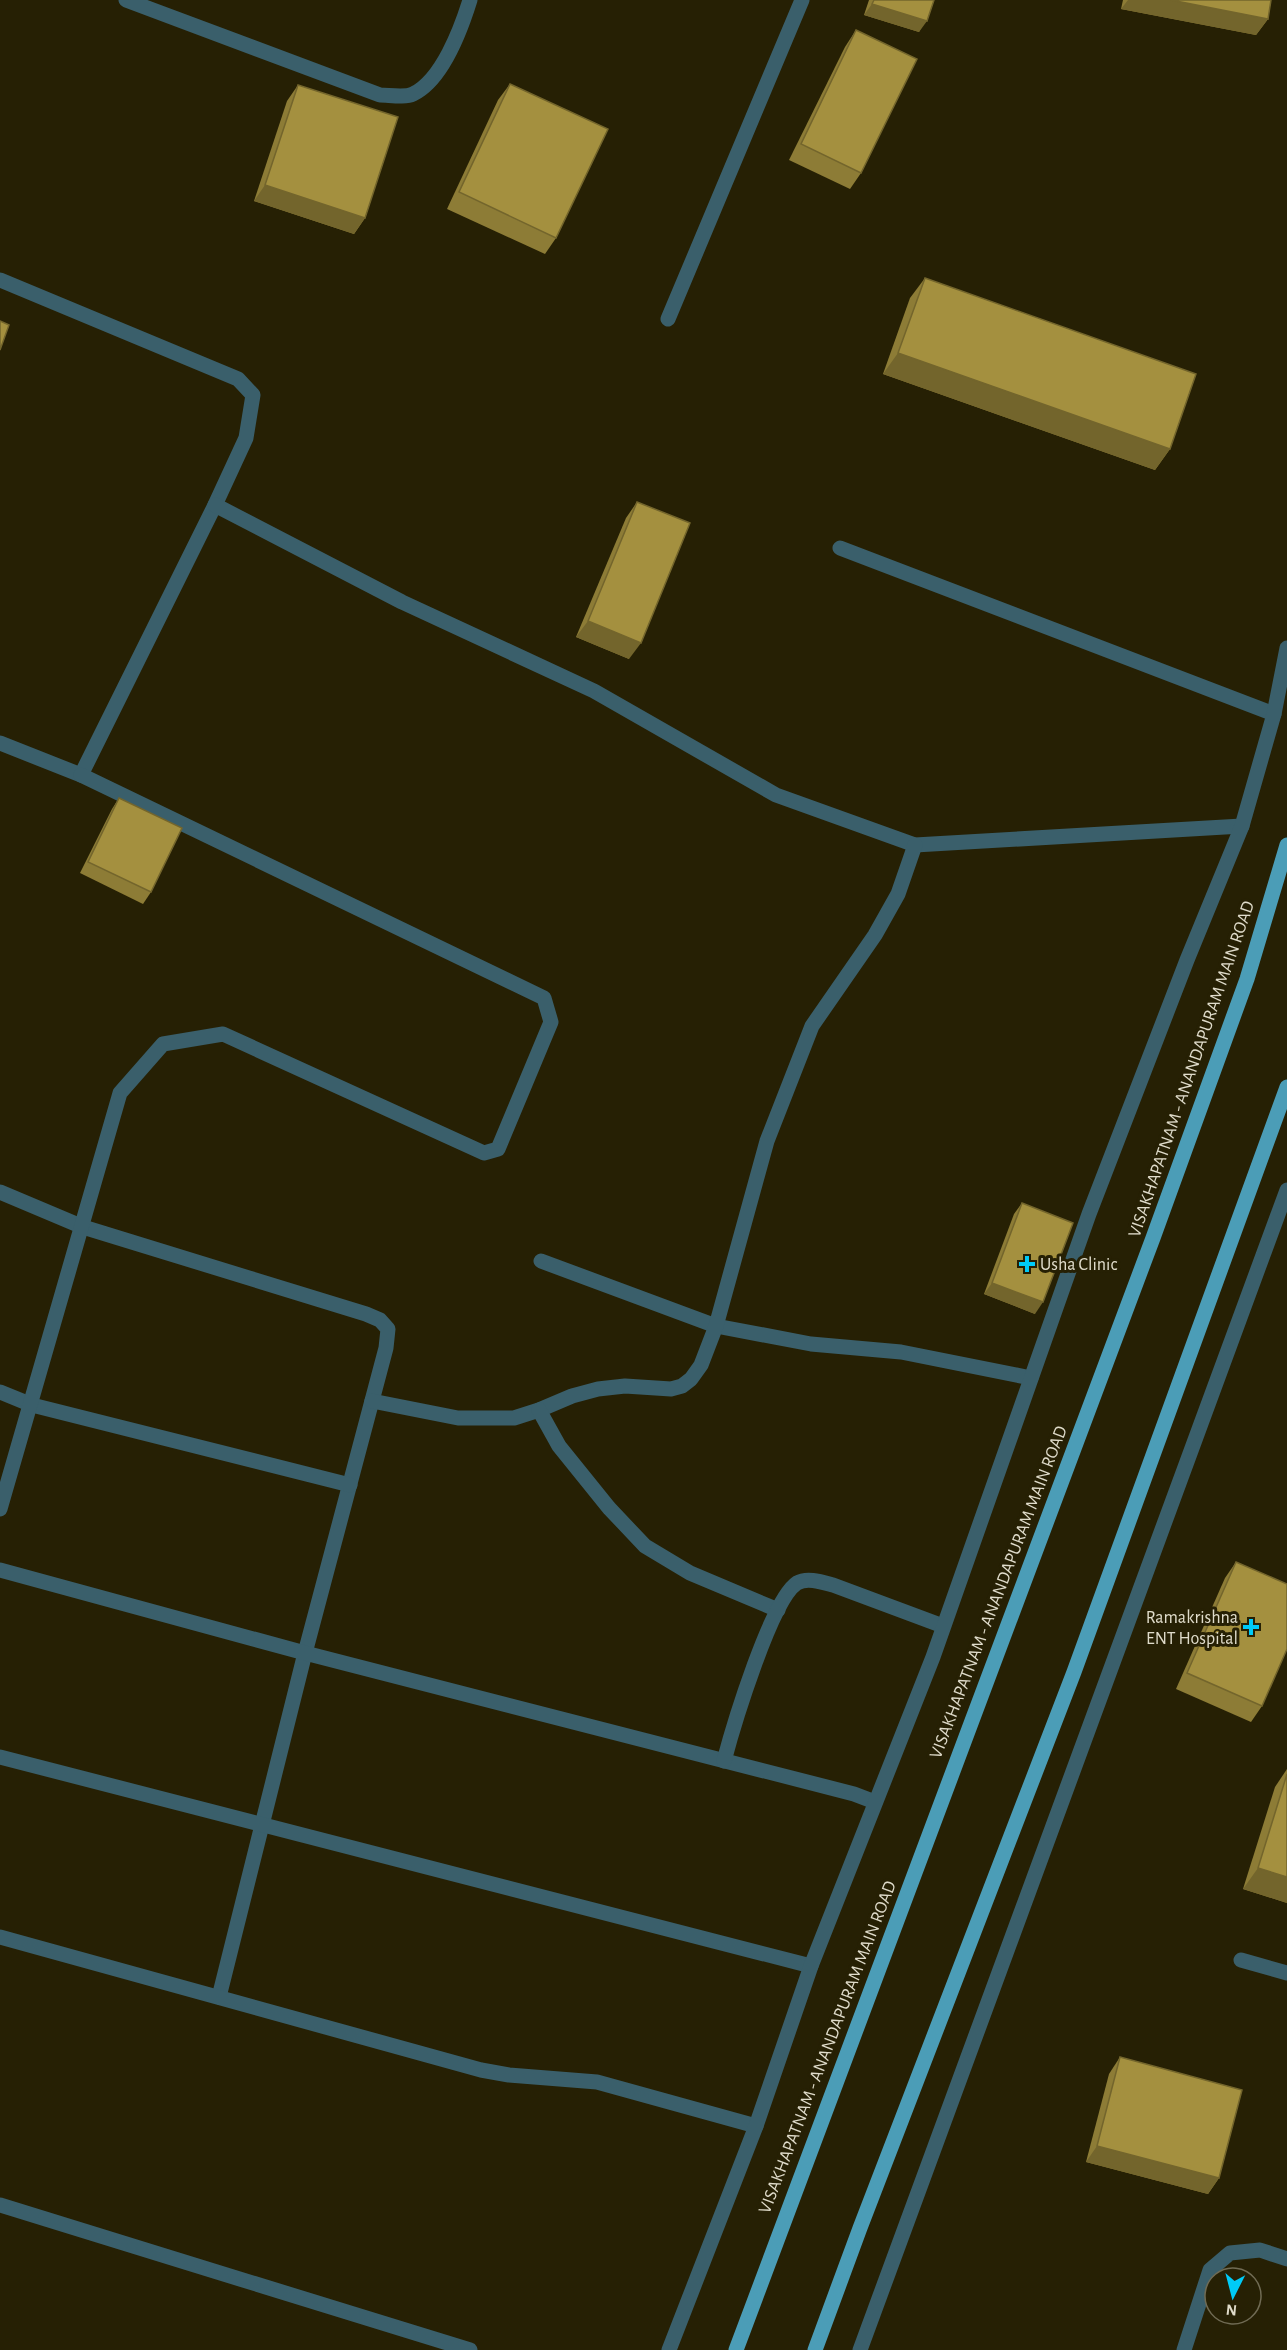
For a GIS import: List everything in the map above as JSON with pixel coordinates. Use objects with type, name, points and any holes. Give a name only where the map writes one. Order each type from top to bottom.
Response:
[{"type":"main road","name":"VISAKHAPATNAM - ANANDAPURAM MAIN ROAD","points":[[736,2350],[794,2189],[1154,1238],[1247,979],[1287,845]]},
{"type":"main road","points":[[815,2350],[1074,1672],[1287,1087]]},
{"type":"street","points":[[126,0],[380,95],[412,95],[438,73],[463,24],[470,0]]},
{"type":"street","points":[[668,319],[802,0]]},
{"type":"street","points":[[0,280],[238,379],[253,395],[246,438],[81,775]]},
{"type":"street","points":[[215,505],[402,602],[594,691],[776,795],[915,845],[1242,826]]},
{"type":"street","points":[[840,548],[1274,714]]},
{"type":"street","points":[[669,2350],[756,2126],[811,1966],[944,1626],[1089,1214],[1187,960],[1242,826],[1274,714],[1287,648]]},
{"type":"street","points":[[0,743],[81,775],[544,998],[551,1022],[498,1149],[484,1153],[223,1034],[163,1044],[120,1093],[0,1509]]},
{"type":"street","points":[[377,1401],[458,1418],[514,1418],[572,1396],[598,1389],[625,1386],[671,1389],[682,1386],[691,1379],[701,1365],[716,1326],[767,1141],[812,1026],[875,935],[898,894],[915,845]]},
{"type":"street","points":[[860,2350],[1282,1218],[1287,1190]]},
{"type":"street","points":[[0,1192],[82,1227],[366,1314],[380,1320],[388,1329],[377,1401],[350,1485],[305,1653],[219,1997]]},
{"type":"street","points":[[541,1261],[716,1326],[811,1344],[901,1352],[1031,1378]]},
{"type":"street","points":[[0,1392],[32,1404],[350,1485]]},
{"type":"street","points":[[539,1410],[559,1446],[609,1508],[645,1546],[690,1573],[778,1610]]},
{"type":"street","points":[[0,1570],[305,1653],[875,1802]]},
{"type":"street","points":[[724,1761],[743,1698],[778,1610],[789,1590],[799,1581],[814,1580],[833,1585],[944,1626]]},
{"type":"street","points":[[0,1757],[811,1966]]},
{"type":"street","points":[[0,1937],[481,2070],[509,2075],[597,2082],[756,2126]]},
{"type":"street","points":[[1240,1960],[1287,1973]]},
{"type":"street","points":[[0,2205],[470,2350]]},
{"type":"street","points":[[1184,2350],[1210,2270],[1230,2253],[1260,2250],[1287,2259]]},
{"type":"building","points":[[874,0],[934,0],[927,21],[872,4]]},
{"type":"building","points":[[1171,0],[1271,0],[1268,19]]},
{"type":"building","points":[[856,30],[917,59],[861,173],[801,144]]},
{"type":"building","points":[[510,84],[608,129],[556,238],[459,192]]},
{"type":"building","points":[[298,85],[398,117],[365,218],[265,185]]},
{"type":"building","points":[[925,278],[1196,374],[1170,449],[898,353]]},
{"type":"building","points":[[0,321],[9,325],[0,350]]},
{"type":"building","points":[[637,502],[690,523],[641,643],[588,621]]},
{"type":"building","points":[[119,798],[182,828],[151,892],[88,862]]},
{"type":"building","points":[[1022,1203],[1073,1223],[1043,1302],[992,1283]]},
{"type":"building","points":[[1236,1562],[1287,1584],[1287,1649],[1262,1706],[1187,1673]]},
{"type":"building","points":[[1287,1774],[1287,1877],[1258,1868]]},
{"type":"building","points":[[1120,2057],[1242,2090],[1219,2178],[1097,2146]]},
{"type":"place","name":"Usha Clinic","points":[[1027,1264]]},
{"type":"place","name":"Ramakrishna ENT Hospital","points":[[1251,1627]]}]
